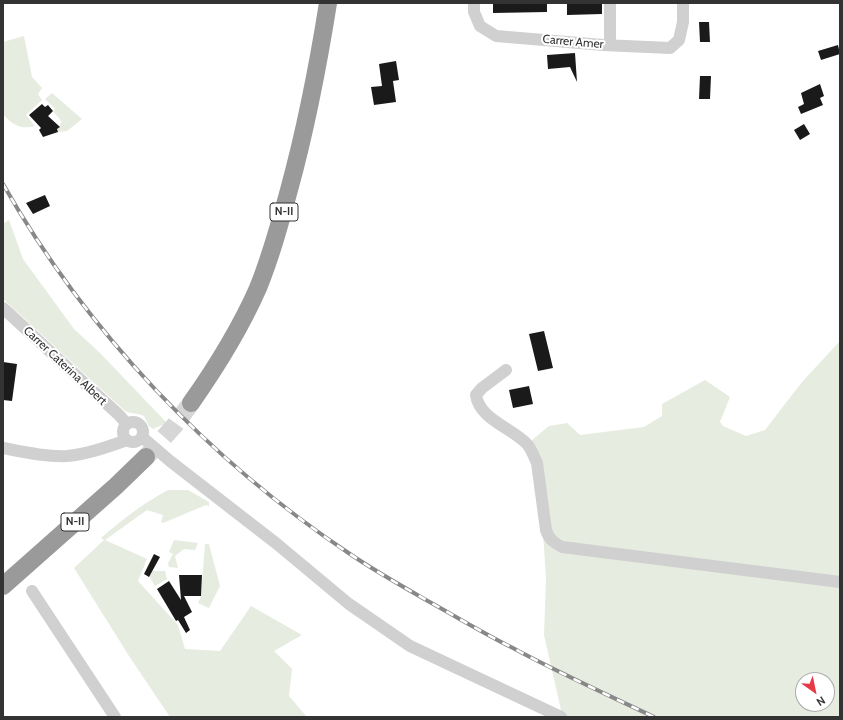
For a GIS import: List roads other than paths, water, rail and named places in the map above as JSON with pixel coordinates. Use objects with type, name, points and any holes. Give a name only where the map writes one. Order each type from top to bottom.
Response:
[{"type":"highway","name":"N-II","points":[[191,403],[232,342],[258,288],[272,250],[296,163],[310,104],[328,3]]},
{"type":"highway","name":"N-II","points":[[3,586],[116,486],[146,457]]},
{"type":"street","name":"Carrer Amer","points":[[474,3],[474,12],[480,26],[496,36],[670,48],[680,40],[683,22],[682,3]]},
{"type":"street","points":[[610,3],[610,45]]},
{"type":"street","name":"Carrer Caterina Albert","points":[[3,308],[127,424]]},
{"type":"street","points":[[506,370],[482,388],[476,395],[477,402],[480,408],[489,416],[516,434],[527,444],[533,453],[537,463],[544,523],[549,538],[556,544],[562,547],[840,582]]},
{"type":"street","points":[[3,448],[50,456],[68,456],[103,449],[127,440],[135,442],[142,437],[143,429],[140,425],[133,422],[127,424],[123,432],[127,440]]},
{"type":"street","points":[[142,437],[170,461],[277,544],[349,604],[404,642],[561,717]]},
{"type":"street","points":[[32,590],[116,717]]},
{"type":"tunnel","points":[[146,457],[175,425],[191,403]]},
{"type":"railway","points":[[3,184],[36,239],[73,291],[113,341],[155,389],[200,435],[248,477],[298,517],[350,554],[392,581],[528,656],[654,717]]}]
